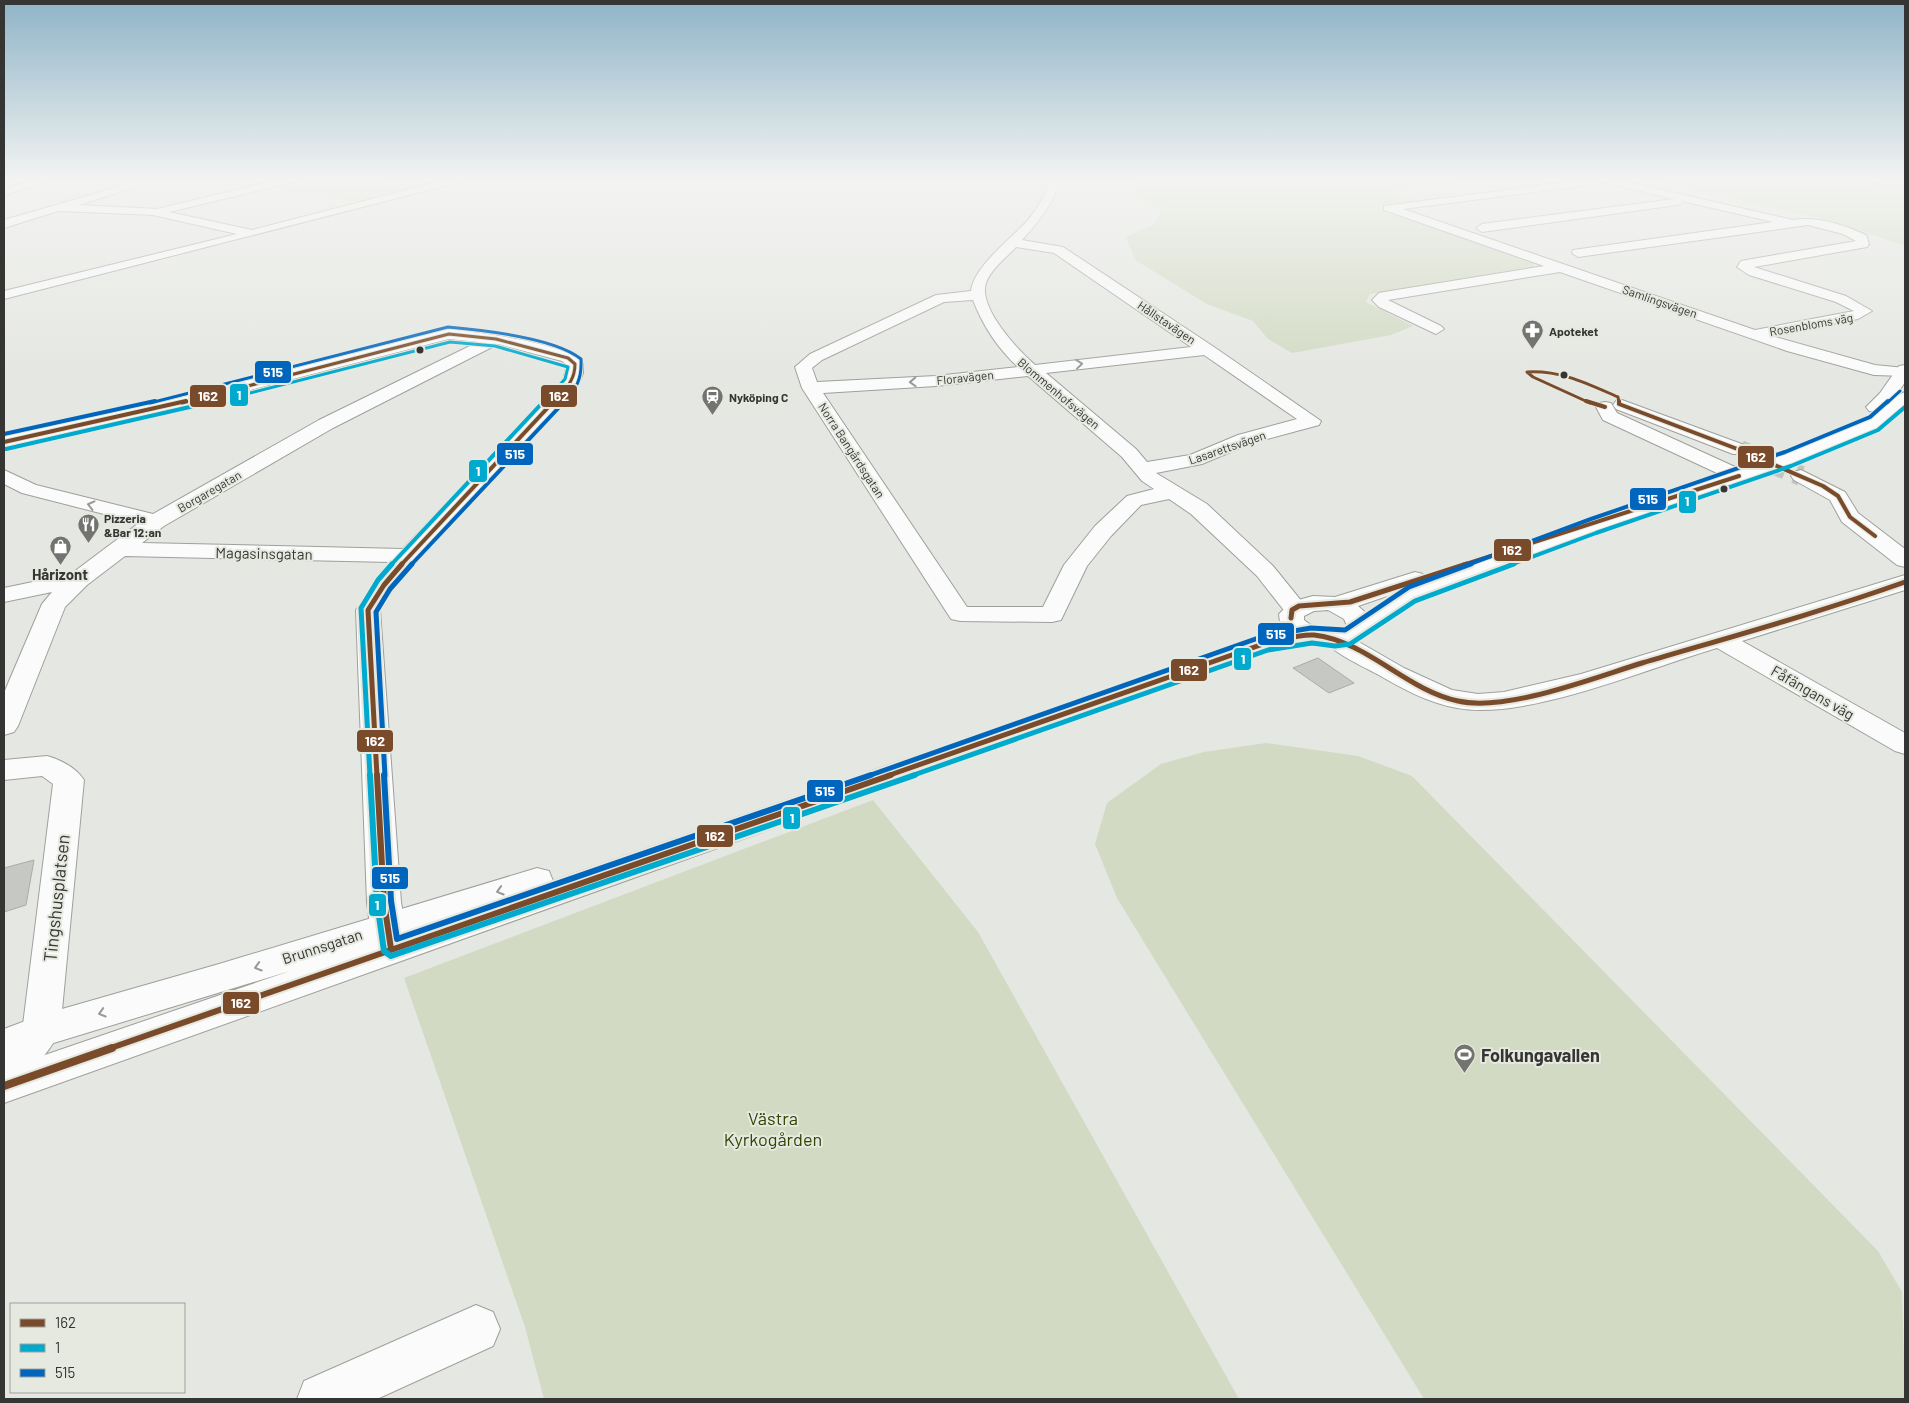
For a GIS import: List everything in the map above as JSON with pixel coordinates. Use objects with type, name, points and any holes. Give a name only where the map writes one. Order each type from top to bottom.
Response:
[{"type":"main road","points":[[4,295],[204,245]]},
{"type":"main road","points":[[977,295],[977,288],[984,275],[1013,245]]},
{"type":"main road","name":"Hållstavägen","points":[[1030,245],[1058,250],[1312,421]]},
{"type":"main road","name":"Samlingsvägen","points":[[1498,245],[1756,334],[1850,364],[1874,370],[1905,371]]},
{"type":"main road","name":"Rosenbloms väg","points":[[1578,254],[1638,245]]},
{"type":"main road","name":"Rosenbloms väg","points":[[1756,334],[1858,315],[1865,311],[1841,298],[1754,272],[1744,267],[1754,262],[1853,245]]},
{"type":"main road","points":[[1436,330],[1379,300],[1384,296],[1564,268]]},
{"type":"main road","name":"Blommenhofsvägen","points":[[977,295],[1005,344],[1031,369],[1129,453],[1157,484],[1199,509],[1265,571],[1325,627],[1356,616],[1329,604],[1300,595],[1265,571]]},
{"type":"main road","name":"Norra Bangårdsgatan","points":[[977,295],[941,298],[816,357],[803,368],[811,388],[960,614],[1052,615],[1076,565],[1103,531],[1134,500],[1171,492]]},
{"type":"main road","points":[[4,442],[168,406],[449,334],[496,340],[568,358],[575,364],[575,373],[570,382],[409,556],[384,585],[368,610],[389,937]]},
{"type":"main road","name":"Borgaregatan","points":[[4,726],[54,604],[79,580],[156,521],[326,424],[496,340]]},
{"type":"main road","name":"Floravägen","points":[[811,388],[936,381],[1208,350]]},
{"type":"main road","name":"Brunnsgatan","points":[[1842,435],[1886,397],[1905,371]]},
{"type":"main road","name":"Brunnsgatan","points":[[4,1045],[41,1031],[219,979],[389,937],[709,840],[1247,650],[1384,611],[1412,594],[1594,526],[1788,459],[1874,423],[1905,397]]},
{"type":"main road","points":[[1739,476],[1609,416],[1612,405],[1740,450]]},
{"type":"main road","name":"Lasarettsvägen","points":[[1142,469],[1195,460],[1245,439],[1312,421]]},
{"type":"main road","points":[[4,476],[29,489],[156,521]]},
{"type":"main road","points":[[1801,476],[1838,496],[1850,517],[1905,560]]},
{"type":"main road","name":"Brunnsgatan","points":[[1325,627],[1310,602],[1329,604],[1594,526]]},
{"type":"main road","points":[[1875,536],[1905,533]]},
{"type":"main road","name":"Magasinsgatan","points":[[119,549],[409,556]]},
{"type":"main road","points":[[4,595],[79,580]]},
{"type":"main road","points":[[1325,627],[1426,688],[1458,701],[1496,702],[1549,690],[1840,605],[1905,582]]},
{"type":"main road","name":"Fåfängans väg","points":[[1720,639],[1905,745]]},
{"type":"main road","name":"Tingshusplatsen","points":[[4,770],[47,766],[70,780],[41,1031]]},
{"type":"main road","name":"Brunnsgatan","points":[[4,1086],[389,937]]},
{"type":"main road","points":[[4,1070],[41,1031]]},
{"type":"main road","points":[[322,1399],[476,1329]]},
{"type":"green space","points":[[1129,245],[1489,245],[1533,261],[1535,268],[1370,294],[1366,302],[1413,326],[1391,335],[1292,353],[1268,339],[1253,321],[1207,304],[1135,260]]},
{"type":"green space","name":"Folkungavallen","points":[[1266,743],[1358,756],[1412,776],[1878,1251],[1902,1292],[1905,1399],[1424,1399],[1117,898],[1095,844],[1107,803],[1161,764],[1204,752]]},
{"type":"green space","name":"Västra Kyrkogården","points":[[873,800],[978,932],[1239,1399],[544,1399],[525,1327],[404,978]]},
{"type":"building","points":[[1318,658],[1354,683],[1329,693],[1293,668]]},
{"type":"building","points":[[34,860],[26,905],[4,912],[4,868]]},
{"type":"tunnel","points":[[1740,450],[1801,476]]},
{"type":"transit line","name":"515","points":[[4,434],[166,399],[448,327],[498,332],[571,351],[581,359],[582,374],[577,388],[415,561],[390,589],[376,612],[391,901],[397,939],[698,836],[1264,636],[1311,628],[1336,631],[1345,630],[1409,587],[1591,519],[1785,452],[1870,417],[1900,391]]},
{"type":"transit line","name":"162","points":[[4,442],[168,406],[449,334],[496,339],[568,358],[575,364],[575,373],[571,383],[409,556],[384,585],[368,610],[384,902],[391,949]]},
{"type":"transit line","name":"1","points":[[6,449],[170,413],[450,342],[495,346],[568,367],[565,379],[403,551],[378,580],[361,608],[377,902],[384,951],[391,956],[702,850],[1268,650],[1312,643],[1335,646],[1350,644],[1359,640],[1388,617],[1415,601],[1596,533],[1791,466],[1878,430],[1905,407]]},
{"type":"transit line","name":"162","points":[[1605,407],[1585,401],[1533,377],[1527,372],[1551,372],[1574,378],[1618,397],[1619,404]]},
{"type":"transit line","name":"162","points":[[1619,404],[1740,450],[1823,486],[1838,496],[1850,517],[1875,536]]},
{"type":"transit line","name":"162","points":[[1291,618],[1292,610],[1299,606],[1313,603],[1343,604],[1350,602],[1403,583],[1575,530],[1739,476]]},
{"type":"transit line","name":"162","points":[[4,1086],[1266,643],[1312,635],[1336,639],[1426,688],[1458,701],[1496,702],[1540,693],[1616,671],[1840,605],[1905,582]]},
{"type":"place","name":"Apoteket","points":[[1533,350]]},
{"type":"place","name":"Nyköping C","points":[[713,416]]},
{"type":"place","name":"Pizzeria &Bar 12:an","points":[[88,544]]},
{"type":"place","name":"Hårizont","points":[[60,565]]},
{"type":"place","name":"Folkungavallen","points":[[1465,1074]]}]
